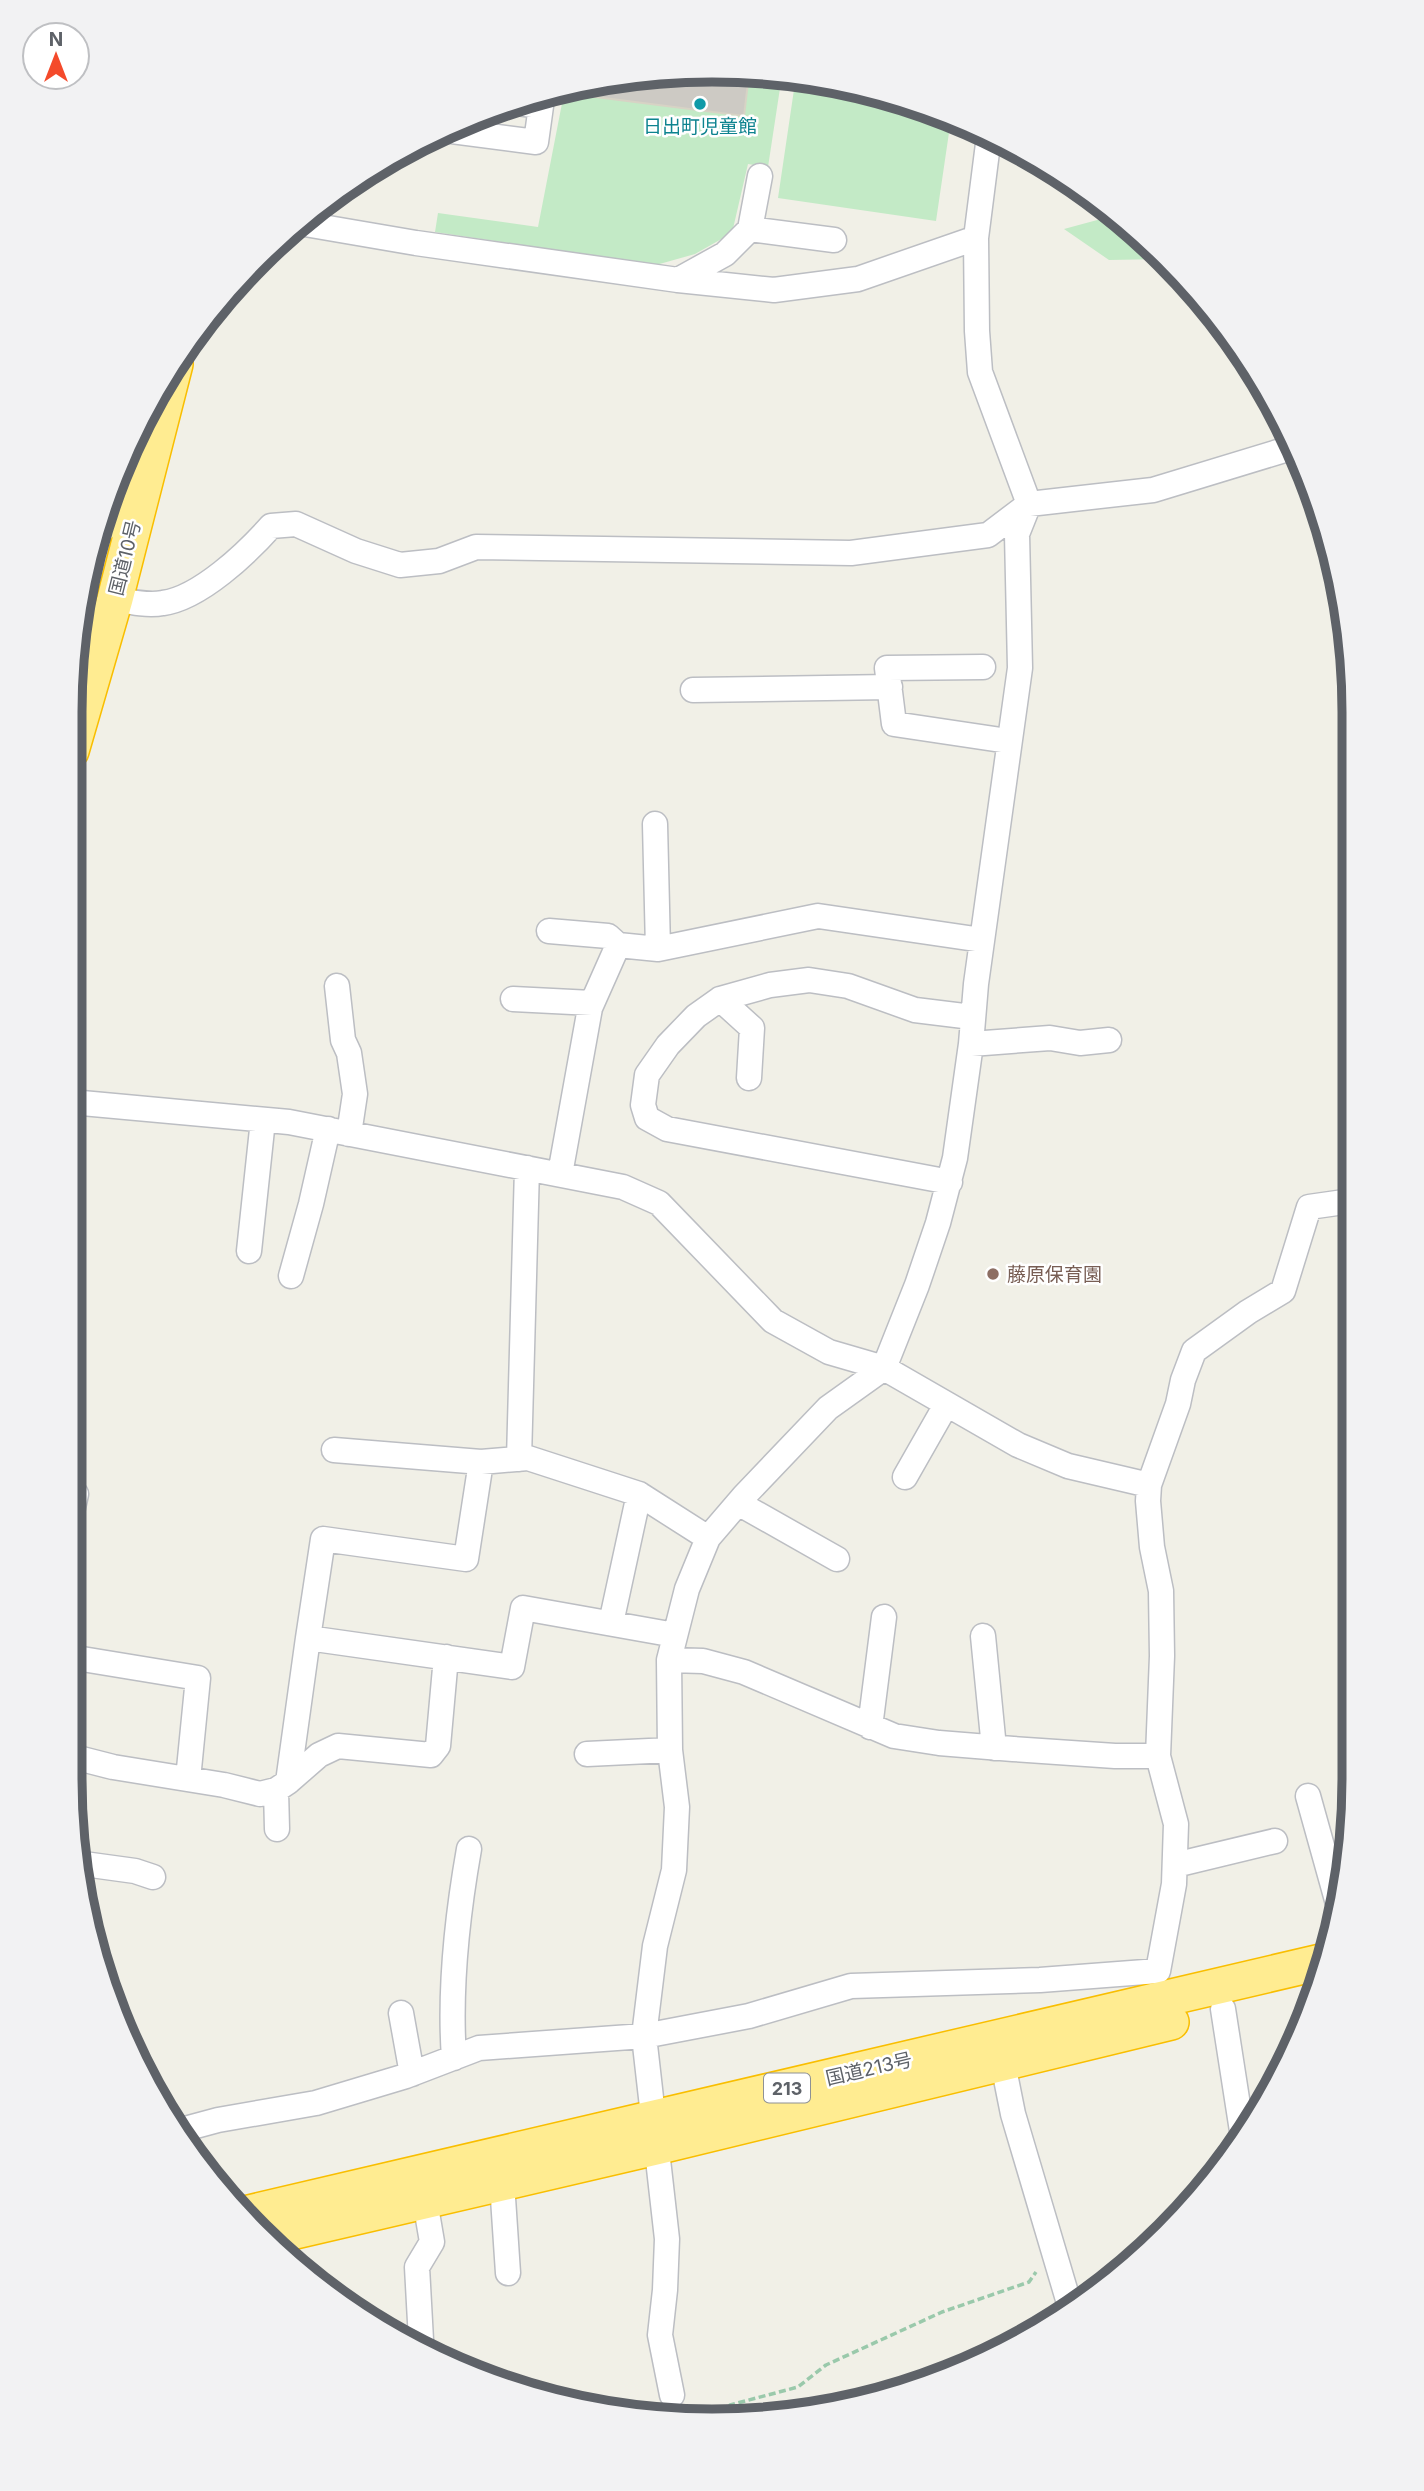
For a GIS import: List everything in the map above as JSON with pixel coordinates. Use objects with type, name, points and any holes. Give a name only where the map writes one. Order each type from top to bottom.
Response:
[{"type":"highway","name":"国道10号","points":[[82,713],[115,599],[166,398]]},
{"type":"highway","name":"国道213号","points":[[256,2212],[655,2133],[1000,2051],[1313,1964]]},
{"type":"highway","name":"国道213号","points":[[1000,2051],[1223,2009],[1305,1989]]},
{"type":"highway","name":"国道213号","points":[[279,2235],[502,2183],[655,2133]]},
{"type":"street","points":[[465,133],[536,142],[541,106]]},
{"type":"street","points":[[672,2395],[660,2335],[667,2239],[644,2036],[655,1946],[674,1870],[677,1807],[670,1750],[669,1660],[687,1589],[708,1538],[828,1408],[884,1368],[917,1285],[950,1182],[971,1044],[982,940],[1020,668],[1017,534],[1029,504],[980,372],[976,238],[988,146]]},
{"type":"street","points":[[678,281],[725,254],[750,229],[760,176]]},
{"type":"street","points":[[313,225],[678,281],[774,290],[858,279],[976,238]]},
{"type":"street","points":[[750,229],[834,240]]},
{"type":"street","points":[[115,599],[162,604],[193,594],[254,544],[271,526],[296,524],[356,551],[400,565],[439,561],[476,547],[851,553],[988,535],[1029,504],[1153,490],[1285,450]]},
{"type":"street","points":[[983,667],[887,668],[894,724],[1008,741]]},
{"type":"street","points":[[693,690],[890,687]]},
{"type":"street","points":[[655,824],[658,949]]},
{"type":"street","points":[[549,931],[608,936],[618,945],[658,949],[818,916],[982,940]]},
{"type":"street","points":[[560,1174],[592,1003],[618,945]]},
{"type":"street","points":[[950,1182],[667,1129],[647,1118],[643,1105],[647,1075],[668,1045],[696,1017],[720,999],[770,985],[809,980],[848,986],[915,1010],[972,1017]]},
{"type":"street","points":[[291,1276],[312,1205],[338,1132],[355,1094],[337,986]]},
{"type":"street","points":[[513,999],[592,1003]]},
{"type":"street","points":[[720,999],[752,1028],[750,1078]]},
{"type":"street","points":[[971,1044],[1050,1038],[1080,1043],[1109,1040]]},
{"type":"street","points":[[82,1103],[263,1120],[623,1187],[659,1203],[773,1321],[829,1352],[884,1368],[1018,1445],[1068,1466],[1149,1485]]},
{"type":"street","points":[[249,1251],[263,1120]]},
{"type":"street","points":[[519,1459],[527,1168]]},
{"type":"street","points":[[188,2128],[218,2120],[316,2103],[412,2074],[479,2048],[644,2036],[749,2016],[851,1986],[1040,1980],[1158,1971],[1174,1884],[1176,1824],[1158,1756],[1162,1656],[1161,1591],[1152,1547],[1147,1502],[1149,1485],[1194,1351],[1248,1312],[1283,1291],[1309,1207],[1342,1202]]},
{"type":"street","points":[[905,1477],[946,1405]]},
{"type":"street","points":[[334,1450],[481,1462],[528,1458],[639,1494],[708,1538]]},
{"type":"street","points":[[277,1829],[323,1539],[466,1559],[481,1462]]},
{"type":"street","points":[[611,1623],[639,1494]]},
{"type":"street","points":[[738,1503],[837,1559]]},
{"type":"street","points":[[309,1638],[512,1667],[523,1608],[675,1635]]},
{"type":"street","points":[[870,1727],[884,1617]]},
{"type":"street","points":[[983,1636],[994,1748]]},
{"type":"street","points":[[82,1759],[260,1794],[282,1786],[319,1755],[338,1746],[431,1755],[438,1745],[446,1657]]},
{"type":"street","points":[[82,1659],[198,1678],[188,1779]]},
{"type":"street","points":[[669,1660],[703,1661],[744,1672],[894,1736],[994,1748],[1158,1756]]},
{"type":"street","points":[[587,1754],[670,1750]]},
{"type":"street","points":[[1308,1796],[1333,1884]]},
{"type":"street","points":[[1175,1865],[1275,1841]]},
{"type":"street","points":[[454,2058],[451,2015],[461,1893],[469,1849]]},
{"type":"street","points":[[89,1865],[135,1871],[153,1877]]},
{"type":"street","points":[[1223,2009],[1241,2121]]},
{"type":"street","points":[[401,2013],[412,2074]]},
{"type":"street","points":[[1000,2051],[1013,2114],[1068,2299]]},
{"type":"street","points":[[502,2183],[508,2273]]},
{"type":"street","points":[[421,2337],[417,2267],[432,2242],[425,2201]]},
{"type":"path","points":[[729,2408],[730,2405],[798,2387],[826,2365],[919,2322],[1029,2282],[1054,2247]]},
{"type":"green space","points":[[748,84],[780,87],[768,167],[748,164],[732,233],[695,254],[656,265],[435,232],[438,213],[538,227],[563,101],[583,95],[743,116]]},
{"type":"green space","points":[[794,88],[875,104],[950,129],[936,221],[778,198]]},
{"type":"green space","points":[[1103,219],[1149,259],[1109,260],[1064,229]]},
{"type":"building","name":"日出町児童館","points":[[671,84],[748,84],[744,116],[583,95]]},
{"type":"place","name":"日出町児童館","points":[[700,104]]},
{"type":"place","name":"藤原保育園","points":[[993,1274]]}]
